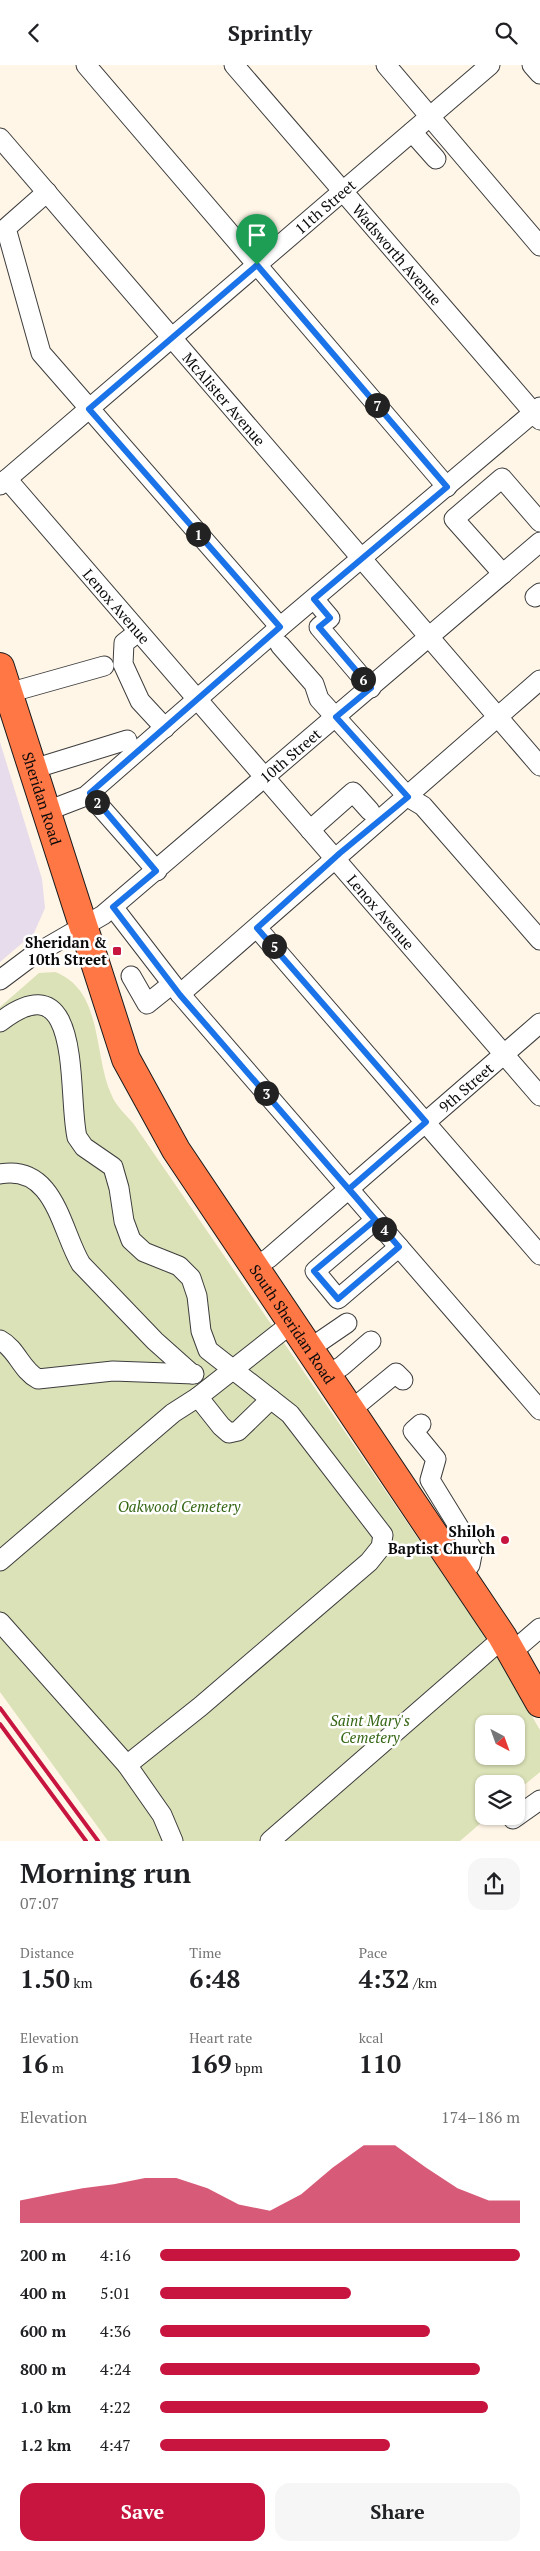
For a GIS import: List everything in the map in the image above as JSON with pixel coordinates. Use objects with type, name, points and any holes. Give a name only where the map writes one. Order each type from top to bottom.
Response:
[{"type":"highway","name":"Sheridan Road","points":[[0,667],[47,811],[82,928]]},
{"type":"highway","name":"South Sheridan Road","points":[[82,928],[126,1059],[141,1090],[176,1150],[461,1574],[507,1645],[540,1703]]},
{"type":"street","points":[[86,65],[447,487]]},
{"type":"street","name":"Wadsworth Avenue","points":[[234,65],[538,413]]},
{"type":"street","points":[[386,65],[433,114],[459,137]]},
{"type":"street","name":"11th Street","points":[[4,482],[490,65]]},
{"type":"street","points":[[532,65],[540,74]]},
{"type":"street","points":[[433,114],[540,246]]},
{"type":"street","points":[[412,131],[436,159]]},
{"type":"street","name":"McAlister Avenue","points":[[0,138],[540,766]]},
{"type":"street","points":[[47,193],[6,228],[41,353],[280,636],[314,684],[319,699],[408,797],[422,806],[540,940]]},
{"type":"street","points":[[47,811],[90,793],[197,700],[280,636],[314,599],[538,413]]},
{"type":"street","points":[[503,574],[454,519],[502,478],[540,522]]},
{"type":"street","name":"Lenox Avenue","points":[[4,482],[310,829],[540,1096]]},
{"type":"street","name":"10th Street","points":[[0,980],[32,956],[82,928],[113,907],[266,779],[503,574],[538,549]]},
{"type":"street","points":[[314,599],[330,618],[319,627],[371,688]]},
{"type":"street","points":[[138,632],[124,643],[123,665],[140,701],[165,728]]},
{"type":"street","points":[[8,693],[104,666]]},
{"type":"street","points":[[131,975],[147,1004],[176,989],[257,928],[334,858],[408,797],[540,680]]},
{"type":"street","points":[[33,769],[126,740]]},
{"type":"street","points":[[310,829],[353,792],[370,811]]},
{"type":"street","points":[[90,793],[156,871]]},
{"type":"street","points":[[113,907],[176,989],[540,1410]]},
{"type":"street","points":[[257,928],[540,1255]]},
{"type":"street","points":[[0,1022],[25,1005],[34,1003],[48,1007],[59,1019],[68,1045],[76,1137],[84,1147],[113,1167],[119,1188],[124,1221],[131,1240],[144,1251],[179,1266],[191,1278],[198,1296],[199,1321],[205,1343],[229,1372],[271,1399],[296,1421],[380,1529],[384,1540],[369,1562],[223,1688],[127,1765]]},
{"type":"street","name":"9th Street","points":[[254,1267],[269,1258],[540,1023]]},
{"type":"street","points":[[0,1174],[16,1174],[27,1177],[50,1195],[56,1204],[74,1252],[81,1264],[155,1341],[192,1374]]},
{"type":"street","points":[[375,1220],[314,1271],[338,1299],[399,1247]]},
{"type":"street","points":[[0,1561],[162,1422],[198,1397],[292,1323]]},
{"type":"street","points":[[309,1349],[347,1323]]},
{"type":"street","points":[[0,1340],[16,1354],[27,1371],[38,1379],[113,1371],[192,1374],[229,1372]]},
{"type":"street","points":[[327,1375],[342,1366],[371,1341]]},
{"type":"street","points":[[350,1410],[396,1373],[403,1380]]},
{"type":"street","points":[[198,1397],[221,1427],[229,1433],[238,1431],[246,1425],[271,1399]]},
{"type":"street","points":[[421,1424],[413,1431],[436,1459],[430,1480],[473,1550],[470,1565],[461,1574]]},
{"type":"street","points":[[410,1498],[432,1484]]},
{"type":"street","points":[[0,1623],[127,1765],[162,1815],[173,1841]]},
{"type":"street","points":[[270,1841],[507,1645],[540,1628]]},
{"type":"street","points":[[525,1811],[540,1800]]},
{"type":"shaded area","points":[[0,742],[42,879],[45,908],[34,933],[0,962]]},
{"type":"green space","name":"Oakwood Cemetery","points":[[55,972],[71,981],[82,993],[90,1009],[106,1080],[116,1103],[133,1123],[487,1639],[540,1730],[540,1772],[525,1784],[525,1775],[475,1775],[475,1825],[479,1825],[460,1841],[108,1841],[0,1692],[0,1007],[39,973]]},
{"type":"railway","points":[[0,1708],[98,1841]]},
{"type":"railway","points":[[0,1724],[86,1841]]},
{"type":"place","name":"Sheridan & 10th Street","points":[[117,951]]},
{"type":"place","name":"Shiloh Baptist Church","points":[[505,1540]]},
{"type":"route","points":[[257,265],[447,487],[314,599],[330,618],[319,627],[371,688],[336,717],[408,797],[340,853],[257,928],[426,1122],[349,1189],[399,1247],[338,1299],[314,1271],[375,1220],[180,995],[113,907],[156,871],[90,793],[280,627],[89,409],[257,265]]},
{"type":"park label","name":"Saint Mary's Cemetery","points":[[370,1728]]}]
